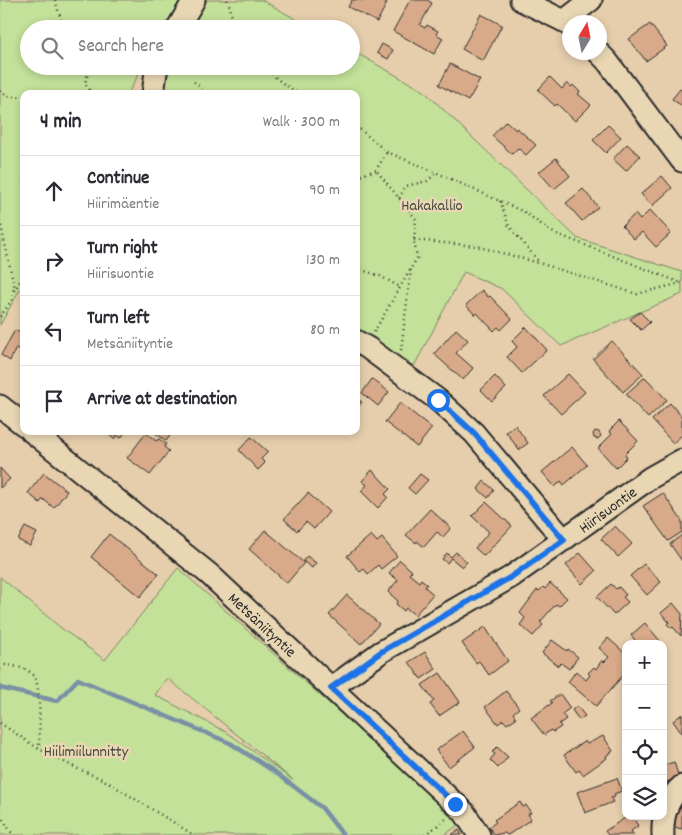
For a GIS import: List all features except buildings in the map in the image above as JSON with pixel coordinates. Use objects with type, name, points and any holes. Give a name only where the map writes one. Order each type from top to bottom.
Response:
[{"type":"street","points":[[183,20],[194,0]]},
{"type":"street","points":[[521,0],[562,21]]},
{"type":"street","points":[[576,15],[591,0]]},
{"type":"street","points":[[606,60],[682,161]]},
{"type":"street","points":[[154,90],[156,75]]},
{"type":"street","points":[[361,344],[438,400],[474,433],[564,540]]},
{"type":"street","points":[[0,406],[20,423]]},
{"type":"street","name":"Metsäniityntie","points":[[42,435],[209,574],[460,808],[479,835]]},
{"type":"street","name":"Hiirisuontie","points":[[331,688],[381,652],[511,577],[650,478],[682,460]]},
{"type":"street","points":[[663,835],[662,825],[666,808],[673,794],[682,786]]},
{"type":"path","points":[[55,0],[61,20]]},
{"type":"path","points":[[227,0],[232,20]]},
{"type":"path","points":[[87,75],[85,83],[89,90]]},
{"type":"path","points":[[273,75],[293,90]]},
{"type":"path","points":[[194,82],[203,90]]},
{"type":"path","points":[[0,91],[6,96],[20,97]]},
{"type":"path","points":[[360,129],[387,152],[524,212],[552,232],[682,283]]},
{"type":"path","points":[[360,176],[376,170],[387,152]]},
{"type":"path","points":[[361,344],[400,287],[417,258],[414,240],[416,219],[376,170]]},
{"type":"path","points":[[399,198],[406,186],[427,181],[437,173]]},
{"type":"path","points":[[500,201],[509,226],[539,264]]},
{"type":"path","points":[[0,221],[14,285],[12,300],[0,317]]},
{"type":"path","points":[[414,240],[476,246],[637,294],[682,283]]},
{"type":"path","points":[[398,370],[412,268]]},
{"type":"path","points":[[360,269],[380,276],[400,287]]},
{"type":"path","points":[[13,293],[20,282]]},
{"type":"path","points":[[0,664],[25,668],[34,675],[37,681],[40,711],[39,748]]},
{"type":"path","points":[[0,723],[39,748],[76,768],[104,780],[194,835]]},
{"type":"path","points":[[425,835],[460,808]]},
{"type":"path","points":[[0,815],[13,835]]},
{"type":"green space","points":[[0,0],[181,0],[169,20],[20,20],[20,75],[138,75],[130,90],[20,90],[20,289],[0,325]]},
{"type":"green space","points":[[207,0],[262,0],[297,20],[195,20]]},
{"type":"green space","name":"Hakakallio","points":[[360,55],[424,91],[577,238],[682,272],[682,294],[561,346],[502,289],[464,272],[414,366],[360,333],[360,90],[162,90],[165,75],[360,75]]},
{"type":"green space","name":"Hiilimiilunnitty","points":[[178,568],[446,808],[460,824],[444,835],[0,835],[0,577],[61,628],[105,660]],"holes":[[[167,678],[293,780],[228,733],[155,695]]]},
{"type":"waterway","points":[[0,688],[57,701],[78,679],[230,743],[275,772],[322,808],[343,835]]},
{"type":"route","points":[[438,400],[474,433],[564,540],[511,577],[381,652],[331,688],[455,804]]}]
